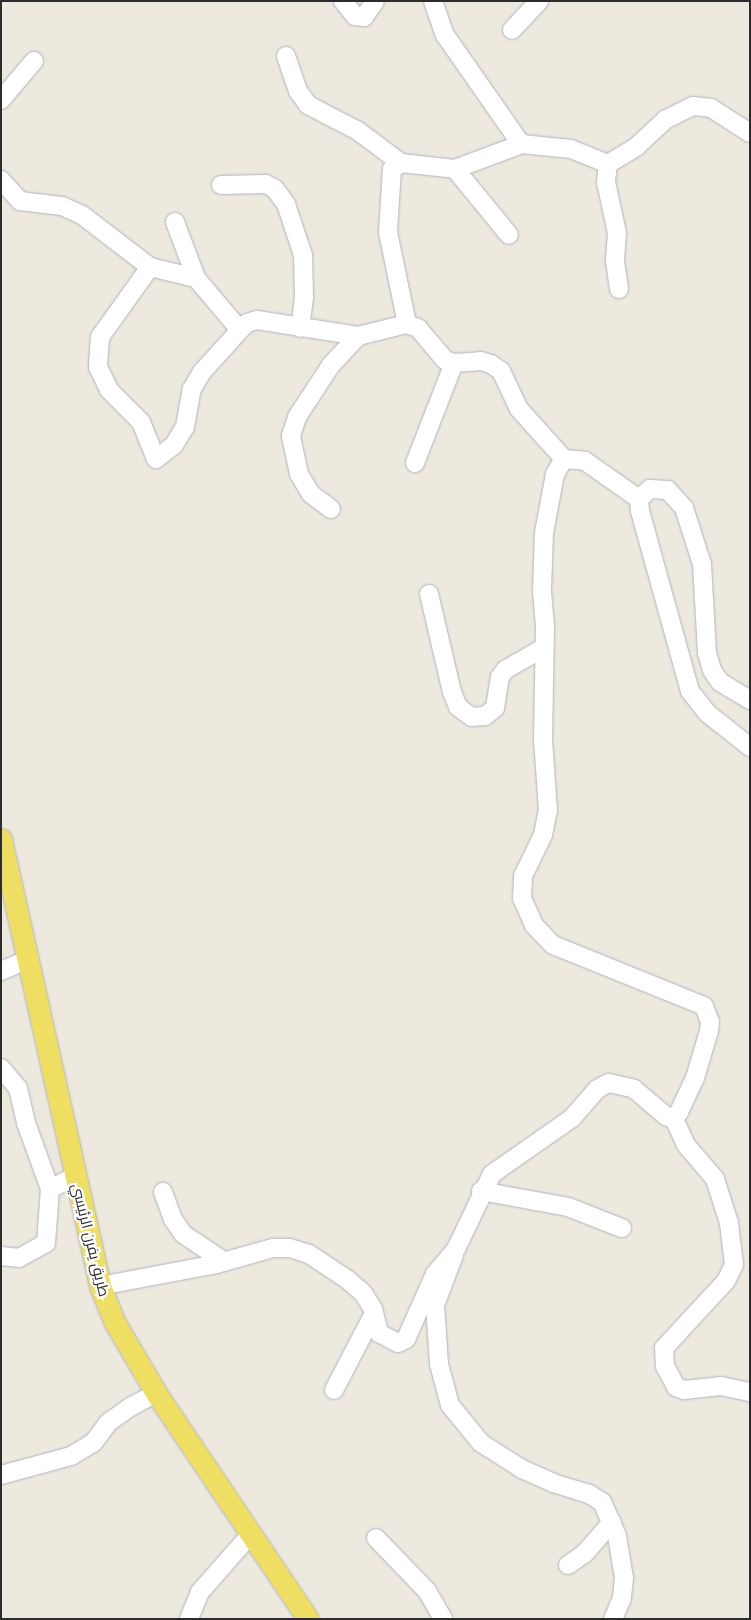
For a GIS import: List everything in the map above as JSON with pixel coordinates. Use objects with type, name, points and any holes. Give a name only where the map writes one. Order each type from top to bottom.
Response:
[{"type":"main road","name":"طريق يفرن الرئيسي","points":[[1,839],[100,1286],[115,1324],[156,1393],[308,1619]]},
{"type":"street","points":[[344,1],[355,16],[364,17],[375,1]]},
{"type":"street","points":[[433,1],[445,35],[522,144]]},
{"type":"street","points":[[512,30],[539,1]]},
{"type":"street","points":[[286,56],[298,91],[308,105],[358,131],[401,162],[455,169],[522,144],[571,149],[608,164]]},
{"type":"street","points":[[1,100],[34,61]]},
{"type":"street","points":[[608,164],[636,147],[666,120],[693,106],[711,108],[750,133]]},
{"type":"street","points":[[401,162],[392,169],[389,182],[388,232],[407,324]]},
{"type":"street","points":[[608,164],[606,182],[617,233],[615,260],[618,289]]},
{"type":"street","points":[[455,169],[509,235]]},
{"type":"street","points":[[1,180],[20,201],[62,206],[82,215],[150,266],[196,278]]},
{"type":"street","points":[[221,185],[266,184],[275,189],[286,204],[303,256],[300,328]]},
{"type":"street","points":[[175,222],[196,278],[240,330]]},
{"type":"street","points":[[150,266],[100,337],[98,366],[109,390],[141,422],[156,459],[174,446],[185,427],[192,389],[202,372],[247,323],[257,320],[358,336],[407,324],[418,328],[435,351],[454,363],[480,361],[501,371],[519,409],[564,459],[585,461],[639,499],[645,532],[690,691],[707,713],[750,747]]},
{"type":"street","points":[[331,509],[311,494],[299,474],[292,436],[297,417],[331,365],[358,336]]},
{"type":"street","points":[[415,463],[454,363]]},
{"type":"street","points":[[564,459],[555,474],[544,532],[542,592],[545,647],[543,740],[548,810],[542,835],[523,876],[526,913],[554,945],[704,1006],[710,1022],[709,1031],[695,1078],[674,1119]]},
{"type":"street","points":[[639,499],[650,489],[658,489],[673,494],[684,508],[702,564],[707,653],[712,670],[720,682],[750,700]]},
{"type":"street","points":[[428,594],[452,692],[458,707],[472,717],[485,716],[495,708],[500,677],[505,670],[545,647]]},
{"type":"street","points":[[1,971],[27,960]]},
{"type":"street","points":[[1,1068],[18,1088],[26,1123],[50,1189],[46,1244],[20,1258],[1,1256]]},
{"type":"street","points":[[613,1619],[622,1598],[624,1578],[612,1522],[602,1502],[589,1494],[530,1472],[481,1443],[450,1405],[439,1364],[435,1304],[456,1250],[482,1191],[492,1174],[572,1118],[597,1089],[609,1083],[634,1089],[666,1116],[674,1119],[686,1145],[715,1179],[729,1223],[734,1265],[726,1281],[664,1348],[665,1366],[676,1387],[684,1390],[721,1386],[750,1392]]},
{"type":"street","points":[[50,1189],[75,1176]]},
{"type":"street","points":[[482,1191],[568,1207],[622,1228]]},
{"type":"street","points":[[163,1192],[172,1220],[183,1234],[225,1262]]},
{"type":"street","points":[[100,1286],[225,1262],[273,1248],[290,1248],[309,1254],[363,1293],[374,1313],[379,1332],[388,1340],[398,1343],[406,1339],[434,1274],[456,1250]]},
{"type":"street","points":[[334,1390],[374,1313]]},
{"type":"street","points":[[1,1474],[70,1456],[93,1444],[109,1422],[156,1393]]},
{"type":"street","points":[[568,1565],[585,1553],[612,1522]]},
{"type":"street","points":[[189,1619],[200,1592],[250,1535]]},
{"type":"street","points":[[376,1538],[427,1592],[443,1619]]}]
